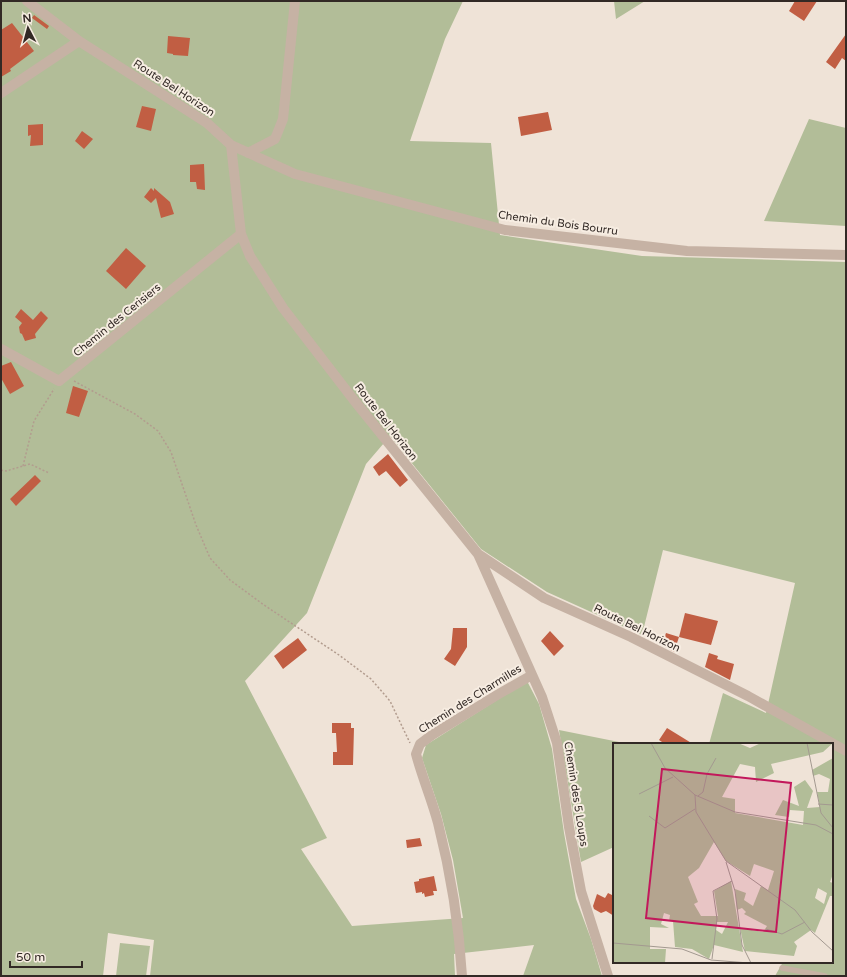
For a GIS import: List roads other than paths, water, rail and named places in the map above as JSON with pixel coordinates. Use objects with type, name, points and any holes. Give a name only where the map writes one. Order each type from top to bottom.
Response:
[{"type":"street","name":"Route Bel Horizon","points":[[27,1],[80,41],[207,123],[231,145],[241,234],[250,256],[283,308],[358,405],[478,554],[544,598],[631,637],[748,696],[832,743]]},
{"type":"street","points":[[248,153],[275,139],[283,118],[295,1]]},
{"type":"street","points":[[1,93],[80,41]]},
{"type":"street","name":"Chemin du Bois Bourru","points":[[231,145],[295,174],[505,230],[687,251],[846,255]]},
{"type":"street","name":"Chemin des Cerisiers","points":[[1,349],[62,379],[241,234]]},
{"type":"street","name":"Chemin des 5 Loups","points":[[478,554],[542,697],[557,743],[569,827],[581,890],[608,976]]},
{"type":"street","name":"Chemin des Charmilles","points":[[462,976],[459,932],[450,873],[438,821],[416,754],[420,744],[432,735],[532,675]]},
{"type":"street","name":"Route Bel Horizon","points":[[833,744],[846,751]]},
{"type":"lane","points":[[782,968],[825,976]]}]
